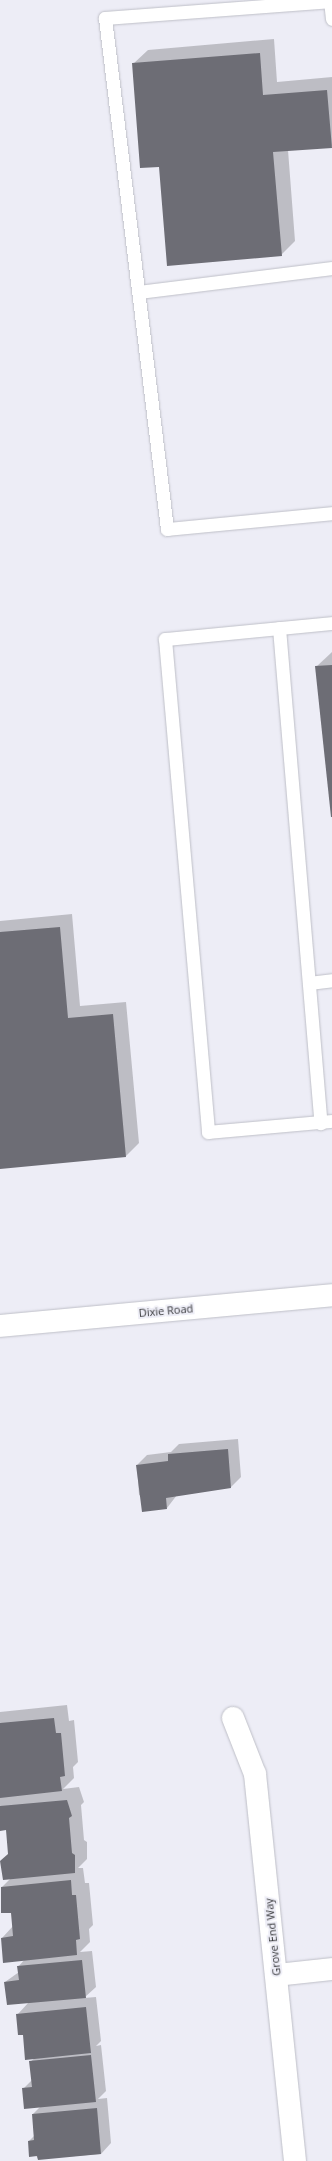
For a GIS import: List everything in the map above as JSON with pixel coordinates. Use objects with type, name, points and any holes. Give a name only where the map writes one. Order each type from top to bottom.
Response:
[{"type":"street","name":"Dixie Road","points":[[0,1326],[332,1295]]},
{"type":"street","name":"Grove End Way","points":[[233,1718],[255,1774],[277,1975],[295,2161]]},
{"type":"street","points":[[277,1975],[332,1969]]},
{"type":"lane","points":[[332,19],[331,0],[105,18],[167,529],[332,513]]},
{"type":"lane","points":[[139,292],[332,268]]},
{"type":"lane","points":[[279,628],[309,983],[326,1122],[208,1132],[165,639],[279,628],[332,623]]},
{"type":"lane","points":[[309,983],[332,980]]},
{"type":"building","points":[[260,53],[263,95],[327,90],[332,148],[273,152],[282,256],[167,266],[159,167],[140,168],[132,63]]},
{"type":"building","points":[[332,665],[332,817],[331,817],[315,666]]},
{"type":"building","points":[[60,927],[68,1018],[113,1014],[126,1157],[0,1169],[0,932]]},
{"type":"building","points":[[228,1449],[231,1488],[166,1498],[167,1509],[142,1512],[136,1465],[168,1461],[168,1454]]},
{"type":"building","points":[[54,1718],[56,1733],[61,1733],[65,1776],[60,1777],[62,1791],[0,1798],[0,1723]]},
{"type":"building","points":[[67,1800],[72,1816],[69,1818],[72,1853],[75,1855],[75,1873],[3,1880],[0,1861],[8,1854],[6,1830],[0,1831],[0,1806]]},
{"type":"building","points":[[71,1880],[72,1895],[76,1895],[80,1939],[76,1940],[77,1955],[3,1963],[1,1938],[13,1936],[11,1913],[1,1913],[1,1887]]},
{"type":"building","points":[[82,1960],[86,1998],[7,2005],[4,1982],[19,1980],[17,1966]]},
{"type":"building","points":[[86,2007],[91,2053],[25,2060],[23,2035],[18,2035],[16,2014]]},
{"type":"building","points":[[91,2055],[96,2102],[24,2109],[22,2088],[32,2087],[29,2061]]},
{"type":"building","points":[[97,2108],[101,2154],[38,2160],[37,2156],[29,2157],[28,2141],[34,2140],[32,2114]]}]
